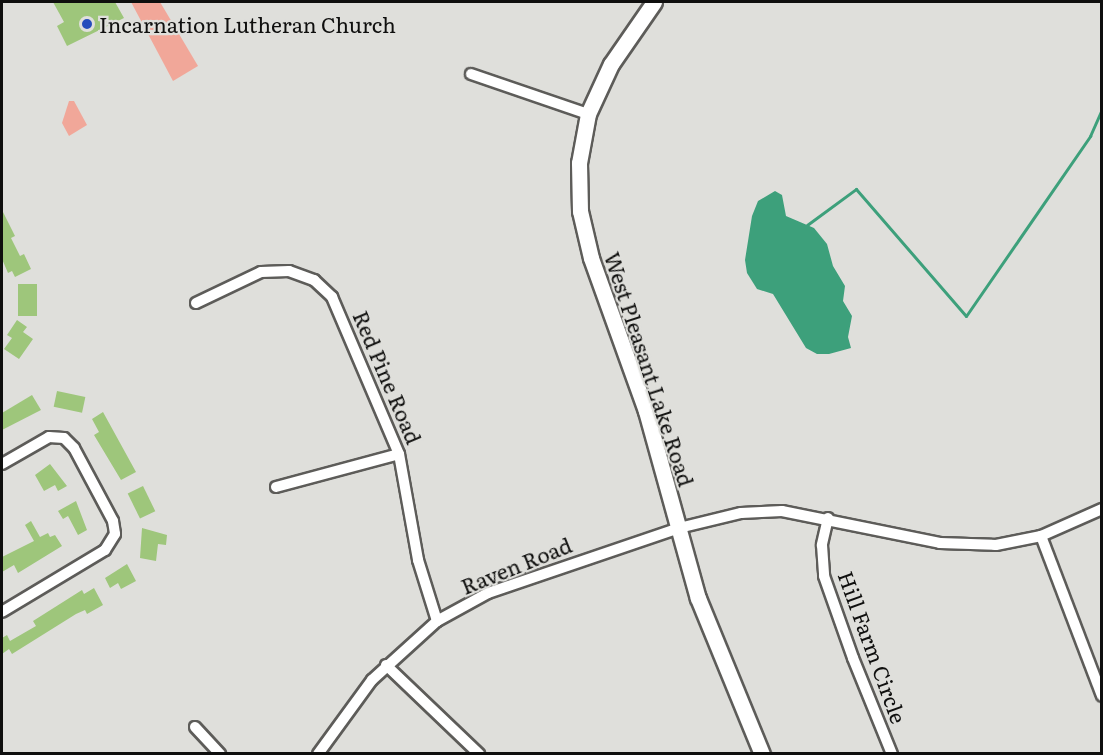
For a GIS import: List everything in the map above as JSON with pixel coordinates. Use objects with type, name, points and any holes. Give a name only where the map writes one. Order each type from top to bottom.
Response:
[{"type":"street","name":"West Pleasant Lake Road","points":[[654,2],[611,64],[588,114],[579,163],[584,235],[646,411],[711,634],[762,753]]},
{"type":"street","points":[[471,74],[588,114]]},
{"type":"street","name":"Red Pine Road","points":[[196,303],[261,272],[289,271],[314,280],[332,297],[350,333],[399,454],[418,560],[437,621]]},
{"type":"street","points":[[2,464],[49,436],[64,438],[74,448],[113,521],[115,537],[105,550],[2,612]]},
{"type":"street","points":[[276,487],[399,454]]},
{"type":"street","points":[[679,528],[761,510],[828,518],[949,544],[996,545],[1041,536],[1101,508]]},
{"type":"street","name":"Hill Farm Circle","points":[[828,518],[822,545],[824,576],[852,658],[892,753]]},
{"type":"street","name":"Raven Road","points":[[318,753],[353,702],[386,665],[437,621],[488,593],[679,528]]},
{"type":"street","points":[[1041,536],[1101,696]]},
{"type":"street","points":[[386,665],[479,753]]},
{"type":"street","points":[[195,727],[220,753]]},
{"type":"shaded area","points":[[131,2],[160,2],[198,66],[173,81]]},
{"type":"shaded area","points":[[69,101],[74,101],[87,125],[69,136],[62,123]]},
{"type":"shaded area","points":[[775,191],[782,195],[786,216],[814,228],[827,244],[833,266],[845,286],[843,301],[852,316],[848,337],[851,348],[829,354],[817,354],[806,348],[773,294],[757,289],[747,273],[745,260],[752,216],[758,201]]},
{"type":"building","name":"Incarnation Lutheran Church","points":[[53,2],[115,2],[124,18],[67,46],[57,26],[64,22]]},
{"type":"building","points":[[2,210],[15,236],[11,238],[20,256],[24,254],[31,269],[15,277],[12,271],[8,273],[2,259]]},
{"type":"building","points":[[18,284],[37,284],[37,316],[18,316]]},
{"type":"building","points":[[17,320],[27,327],[23,332],[33,339],[19,359],[4,349],[12,338],[7,335]]},
{"type":"building","points":[[57,391],[85,397],[82,413],[54,407]]},
{"type":"building","points":[[32,395],[41,410],[2,430],[2,413]]},
{"type":"building","points":[[103,412],[136,472],[121,480],[94,435],[99,432],[92,419]]},
{"type":"building","points":[[50,464],[67,486],[58,491],[55,485],[44,491],[35,475]]},
{"type":"building","points":[[143,486],[155,511],[140,519],[128,493]]},
{"type":"building","points":[[76,501],[87,530],[78,535],[68,516],[63,519],[58,511]]},
{"type":"building","points":[[31,521],[40,537],[48,533],[50,537],[55,535],[62,546],[18,573],[14,565],[2,572],[2,557],[34,541],[25,525]]},
{"type":"building","points":[[142,528],[167,535],[166,545],[158,544],[156,561],[140,558]]},
{"type":"building","points":[[127,564],[136,581],[121,589],[118,583],[110,588],[105,578]]},
{"type":"building","points":[[94,588],[103,605],[87,614],[85,610],[76,614],[12,654],[9,649],[2,654],[2,638],[7,635],[10,641],[36,626],[33,621],[82,590],[84,594]]},
{"type":"waterway","points":[[807,225],[856,189],[966,316],[1090,136],[1102,109]]},
{"type":"place","name":"Incarnation Lutheran Church","points":[[87,24]]}]
